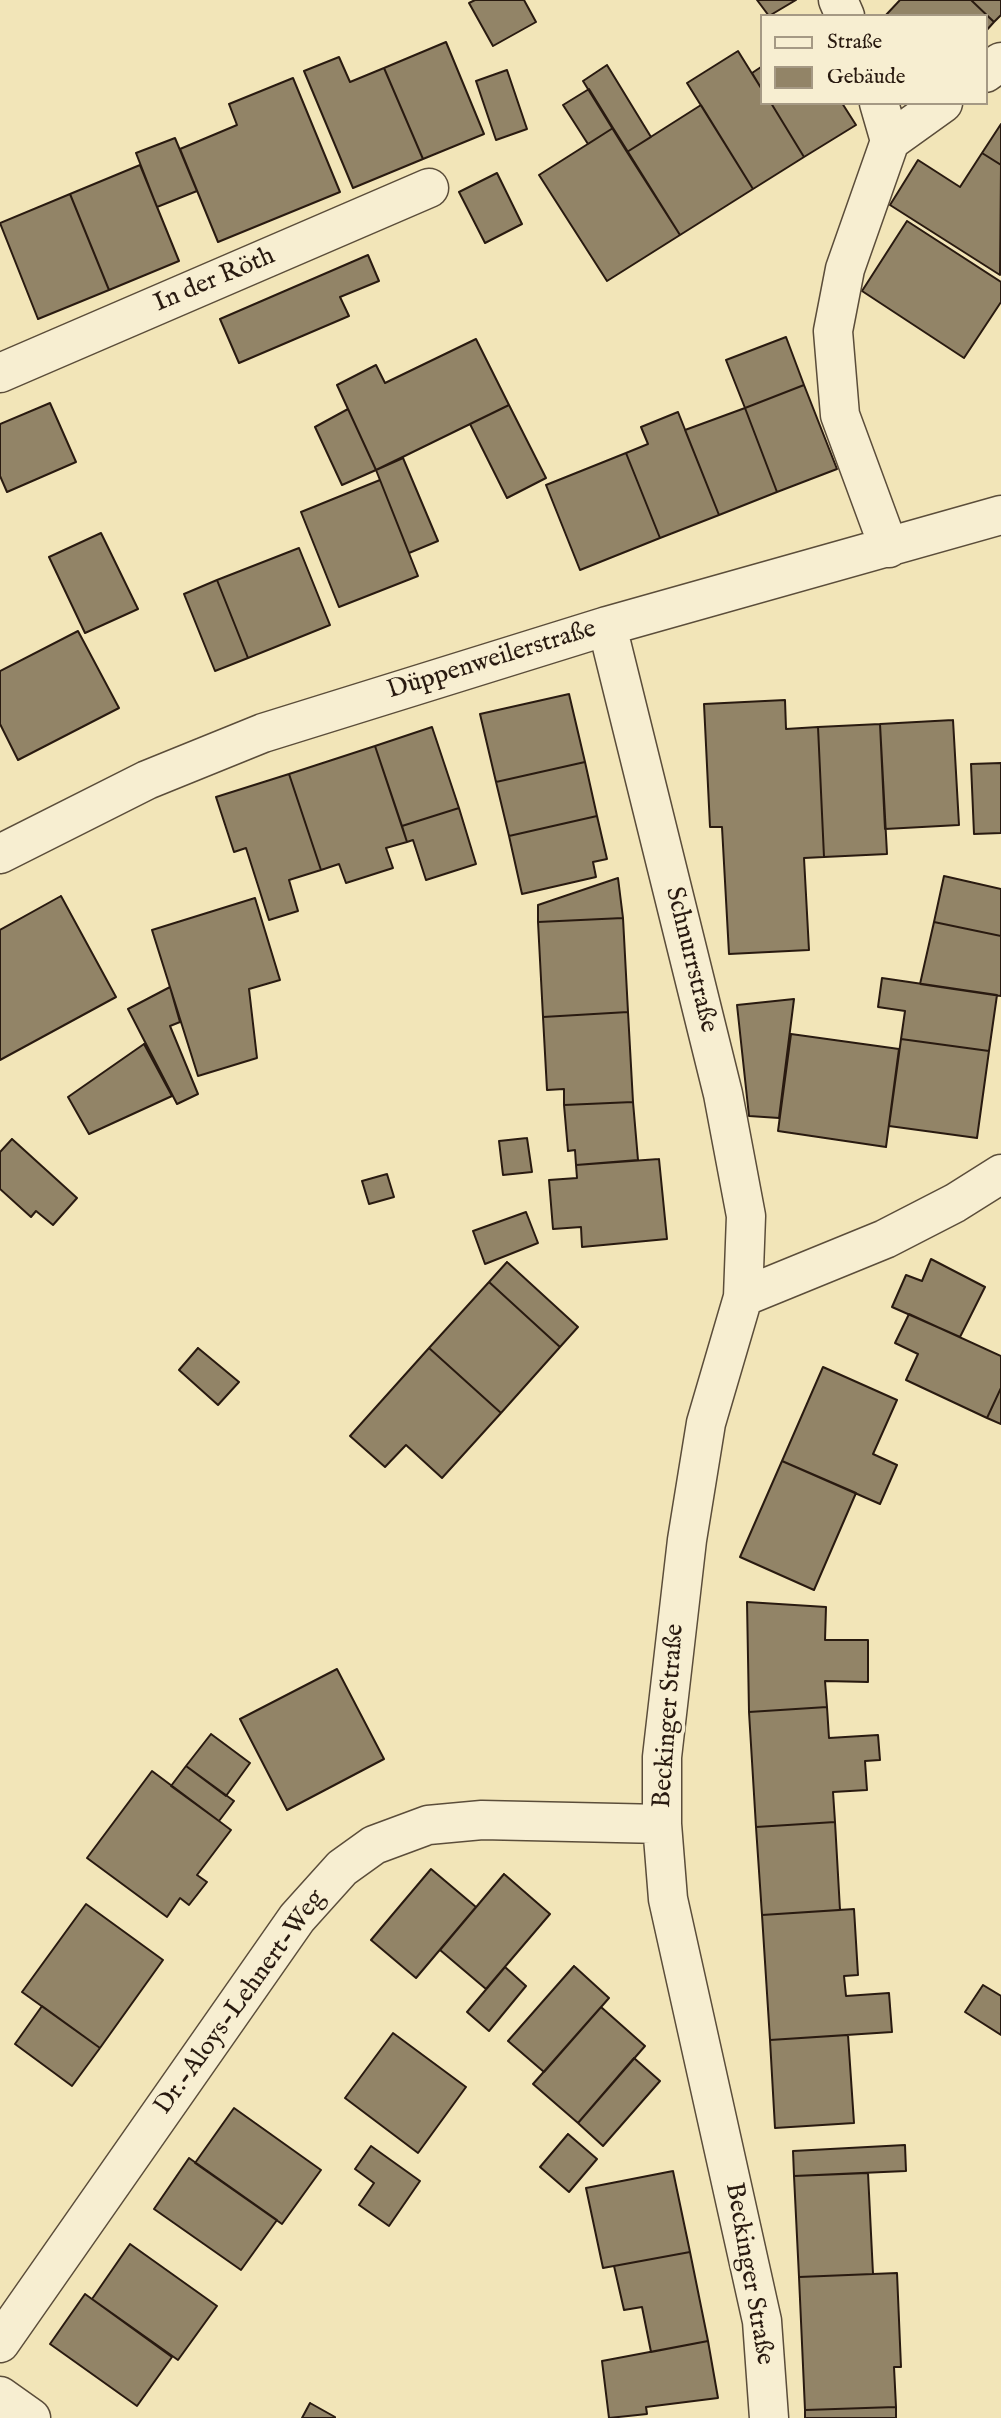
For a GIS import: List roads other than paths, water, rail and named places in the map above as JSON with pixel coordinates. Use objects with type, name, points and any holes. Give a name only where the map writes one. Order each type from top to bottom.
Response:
[{"type":"street","points":[[880,105],[890,141]]},
{"type":"street","points":[[889,548],[840,415],[833,331],[845,269],[890,141],[940,105]]},
{"type":"street","name":"In der Röth","points":[[0,373],[429,188]]},
{"type":"street","name":"Düppenweilerstraße","points":[[0,853],[147,780],[263,733],[607,626],[1001,515]]},
{"type":"street","name":"Schnurrstraße","points":[[607,626],[723,1094],[746,1216],[743,1297]]},
{"type":"street","points":[[743,1297],[885,1239],[955,1203],[1001,1174]]},
{"type":"street","name":"Beckinger Straße","points":[[743,1297],[706,1423],[687,1540],[662,1758],[662,1824],[668,1899],[762,2321],[769,2418]]},
{"type":"street","name":"Dr.-Aloys-Lehnert-Weg","points":[[0,2343],[297,1919],[342,1868],[374,1845],[428,1825],[482,1820],[662,1824]]},
{"type":"street","points":[[0,2396],[31,2418]]}]
